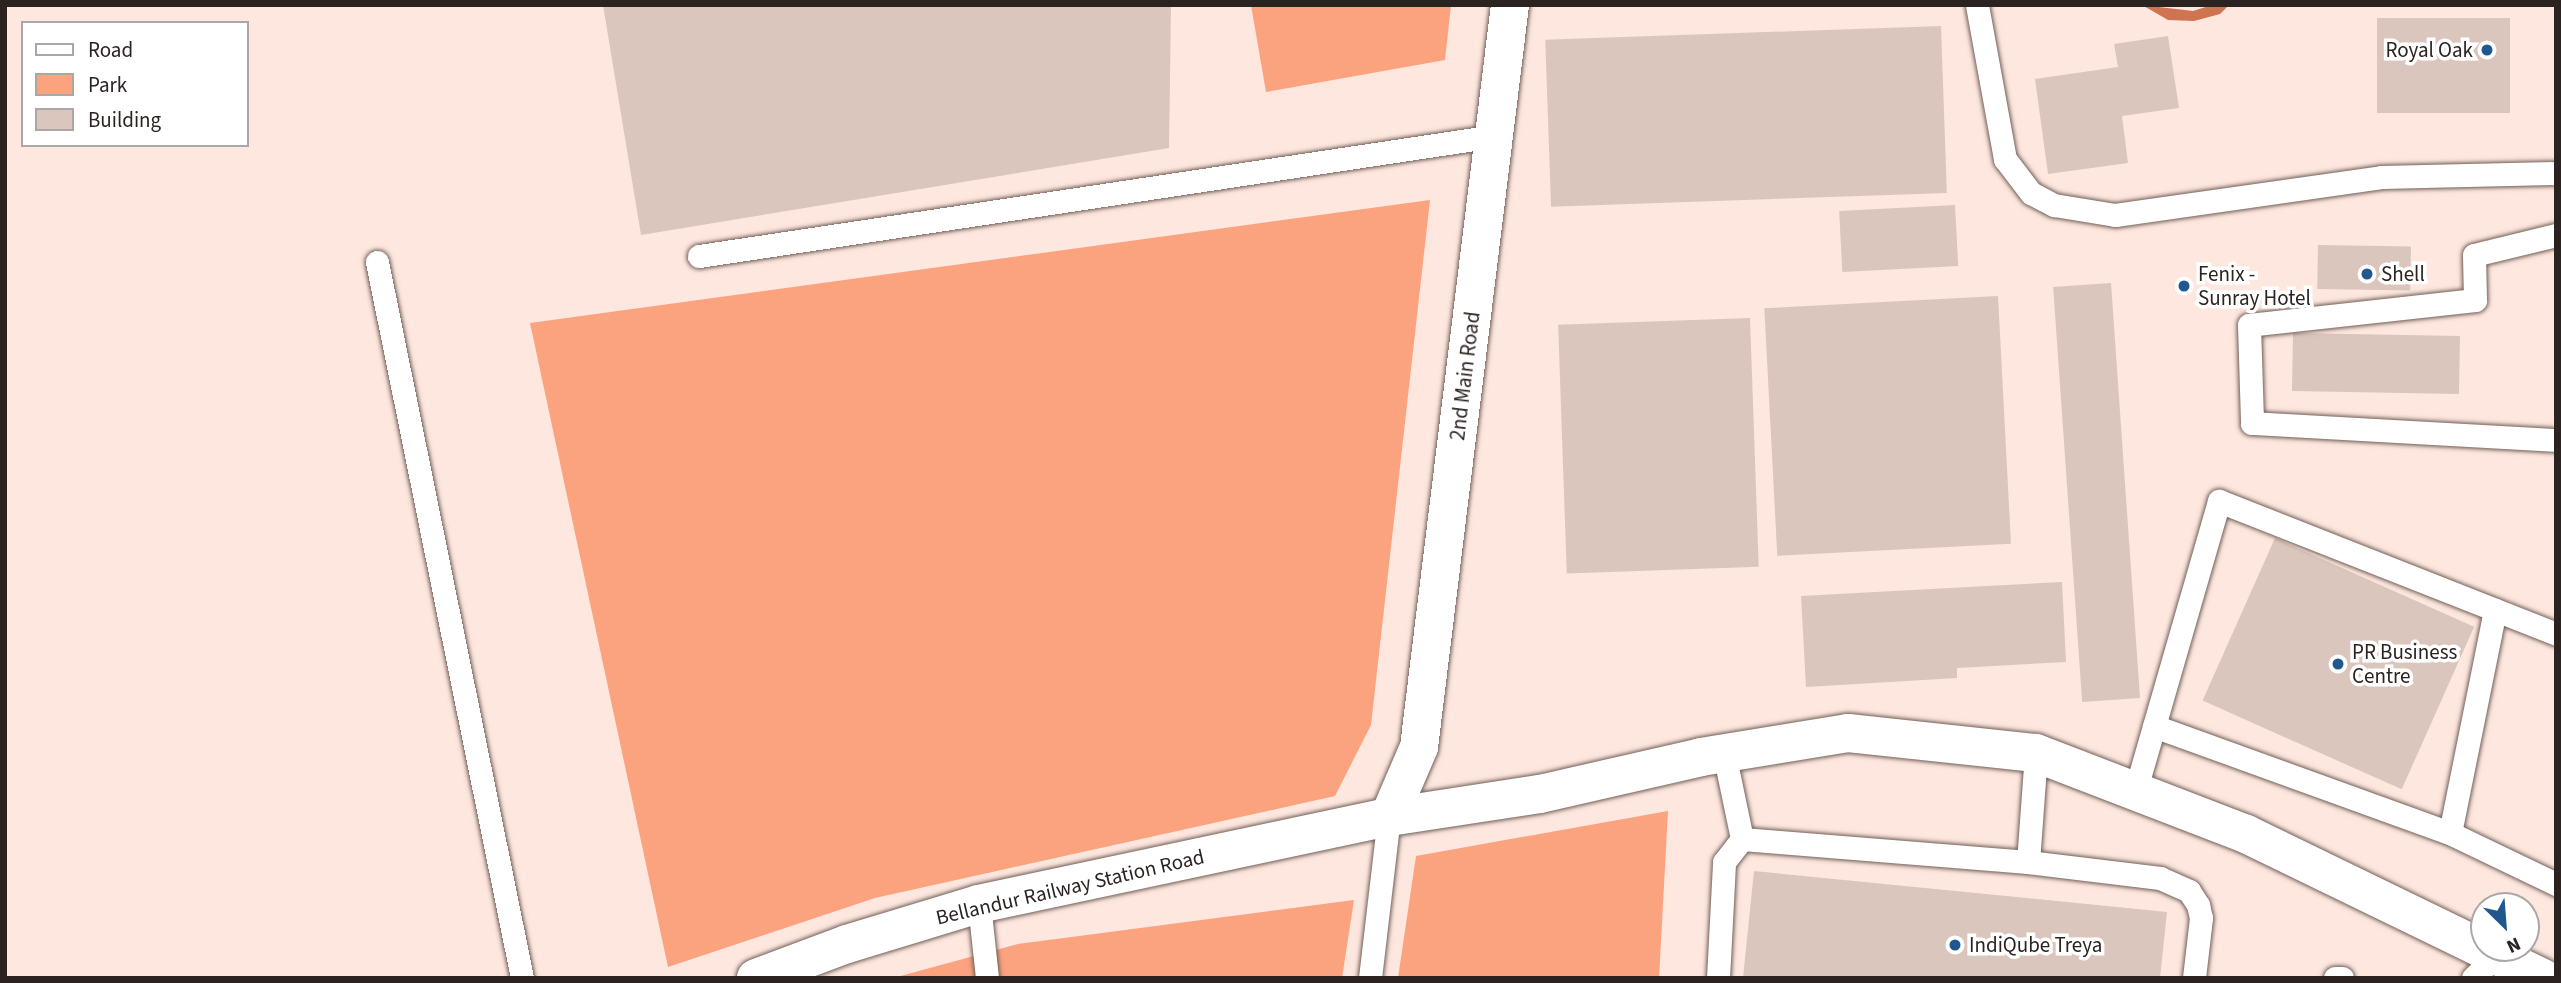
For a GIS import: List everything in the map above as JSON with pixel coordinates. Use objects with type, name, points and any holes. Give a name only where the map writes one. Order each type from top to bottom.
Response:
[{"type":"street","name":"2nd Main Road","points":[[1389,817],[1419,747],[1510,5]]},
{"type":"street","name":"Bellandur Railway Station Road","points":[[756,978],[847,944],[979,904],[1389,817],[1540,794],[1724,753],[1849,733],[2036,753],[2246,834],[2484,967],[2543,978]]},
{"type":"lane","points":[[1978,5],[2005,159],[2031,193],[2054,205],[2115,215],[2381,177],[2556,173]]},
{"type":"lane","points":[[699,256],[1494,136]]},
{"type":"lane","points":[[2556,235],[2474,255],[2475,300],[2249,326],[2252,423],[2556,440]]},
{"type":"lane","points":[[377,262],[522,978]]},
{"type":"lane","points":[[2135,792],[2219,501],[2556,634]]},
{"type":"lane","points":[[2450,834],[2495,610]]},
{"type":"lane","points":[[2154,726],[2450,834],[2556,884]]},
{"type":"lane","points":[[1718,978],[1724,862],[1742,839],[1724,753]]},
{"type":"lane","points":[[2028,862],[2036,753]]},
{"type":"lane","points":[[1370,978],[1389,817]]},
{"type":"lane","points":[[1742,839],[2028,862],[2160,878],[2189,891],[2201,918],[2194,978]]},
{"type":"lane","points":[[979,904],[987,978]]},
{"type":"lane","points":[[2334,978],[2342,978]]},
{"type":"green space","points":[[1251,5],[1451,5],[1445,60],[1266,92]]},
{"type":"green space","points":[[1430,200],[1371,725],[1335,796],[875,898],[668,967],[530,323]]},
{"type":"green space","points":[[1668,811],[1659,978],[1398,978],[1416,856]]},
{"type":"green space","points":[[1354,900],[1342,978],[893,978],[1018,944]]},
{"type":"shaded area","points":[[2142,5],[2193,11],[2212,5],[2229,5],[2220,14],[2194,21],[2168,20]]},
{"type":"building","points":[[603,5],[1171,5],[1169,148],[641,235]]},
{"type":"building","points":[[2377,18],[2510,18],[2510,113],[2377,113]]},
{"type":"building","points":[[1941,26],[1947,193],[1551,207],[1545,40]]},
{"type":"building","points":[[2168,36],[2179,108],[2122,116],[2128,163],[2048,174],[2035,79],[2118,67],[2114,44]]},
{"type":"building","points":[[1955,205],[1958,266],[1842,272],[1839,211]]},
{"type":"building","points":[[2318,245],[2411,247],[2410,291],[2317,289]]},
{"type":"building","points":[[2111,283],[2140,698],[2082,702],[2053,287]]},
{"type":"building","points":[[1998,296],[2011,544],[1777,556],[1764,308]]},
{"type":"building","points":[[1750,318],[1759,567],[1567,574],[1558,325]]},
{"type":"building","points":[[2293,333],[2460,336],[2459,394],[2292,391]]},
{"type":"building","name":"PR Business Centre","points":[[2275,538],[2474,627],[2402,789],[2203,701]]},
{"type":"building","points":[[2062,582],[2066,662],[1957,668],[1957,678],[1806,687],[1801,596]]},
{"type":"building","name":"IndiQube Treya","points":[[1754,871],[2167,912],[2160,978],[1743,978]]},
{"type":"place","name":"Royal Oak","points":[[2487,50]]},
{"type":"place","name":"Shell","points":[[2367,274]]},
{"type":"place","name":"Fenix - Sunray Hotel","points":[[2184,286]]},
{"type":"place","name":"PR Business Centre","points":[[2338,664]]},
{"type":"place","name":"IndiQube Treya","points":[[1955,945]]}]
